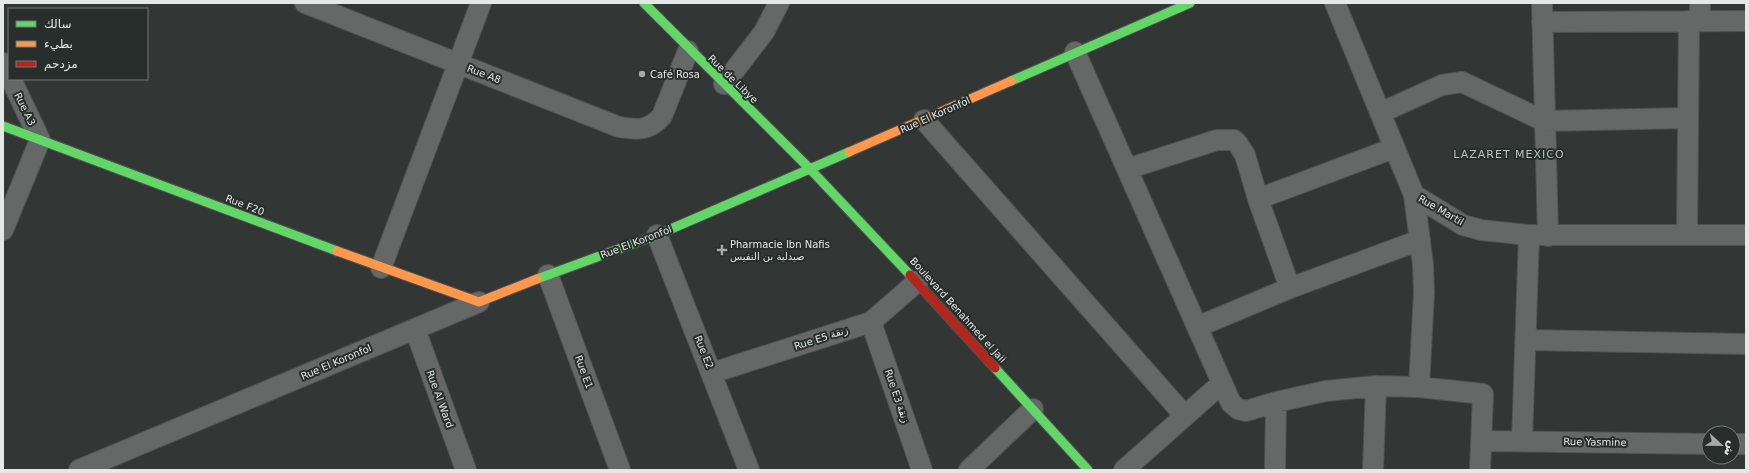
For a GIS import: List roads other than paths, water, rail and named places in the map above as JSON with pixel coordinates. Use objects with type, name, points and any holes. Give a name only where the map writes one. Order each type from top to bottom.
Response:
[{"type":"street","name":"Rue A8","points":[[305,3],[619,127],[636,129],[649,127],[656,123],[662,116],[688,51]]},
{"type":"street","points":[[381,268],[481,3]]},
{"type":"street","name":"Rue de Libye","points":[[644,3],[688,51],[724,84],[809,169]]},
{"type":"street","points":[[724,84],[764,32],[779,3]]},
{"type":"street","name":"Rue El Koronfol","points":[[79,470],[479,302],[657,235],[1190,3]]},
{"type":"street","name":"Rue Martil","points":[[1335,3],[1414,195],[1463,224],[1481,230],[1538,235],[1746,236]]},
{"type":"street","points":[[1522,441],[1526,340],[1538,235],[1544,121],[1542,12],[1697,15],[1746,21]]},
{"type":"street","points":[[1687,235],[1688,118],[1697,15]]},
{"type":"street","points":[[1075,52],[1231,403],[1238,409],[1246,411],[1276,402],[1326,391],[1376,386],[1419,387],[1483,394],[1480,470]]},
{"type":"street","points":[[3,63],[8,73]]},
{"type":"street","name":"Rue A3","points":[[11,80],[40,140]]},
{"type":"street","points":[[1380,114],[1442,85],[1462,82],[1544,121],[1688,118]]},
{"type":"street","points":[[924,120],[1185,416]]},
{"type":"street","name":"Rue F20","points":[[3,126],[381,268],[479,302]]},
{"type":"street","points":[[3,230],[40,140]]},
{"type":"street","points":[[1126,169],[1217,140],[1234,140],[1245,155],[1258,199],[1290,288]]},
{"type":"street","points":[[1258,199],[1394,148]]},
{"type":"street","name":"Boulevard Benahmed el Jaii","points":[[809,169],[918,281],[1088,470]]},
{"type":"street","points":[[1414,195],[1424,265],[1419,387]]},
{"type":"street","name":"Rue E2","points":[[657,235],[749,470]]},
{"type":"street","points":[[1197,327],[1290,288],[1420,240]]},
{"type":"street","name":"Rue E1","points":[[548,275],[620,470]]},
{"type":"street","name":"Rue E5 زنقة","points":[[712,373],[871,322],[918,281]]},
{"type":"street","name":"Rue E3 زنقة","points":[[871,322],[922,470]]},
{"type":"street","name":"Rue Al Ward","points":[[415,329],[466,470]]},
{"type":"street","points":[[1526,340],[1746,344]]},
{"type":"street","points":[[1124,470],[1222,383]]},
{"type":"street","points":[[1373,470],[1376,386]]},
{"type":"street","points":[[1275,470],[1276,402]]},
{"type":"street","points":[[969,470],[1033,409]]},
{"type":"street","name":"Rue Yasmine","points":[[1481,441],[1701,444]]},
{"type":"place","name":"Café Rosa","points":[[642,74]]},
{"type":"place","name":"Pharmacie Ibn Nafis صيدلية بن النفيس","points":[[722,250]]},
{"type":"district","name":"LAZARET MEXICO","points":[[1509,154]]}]
